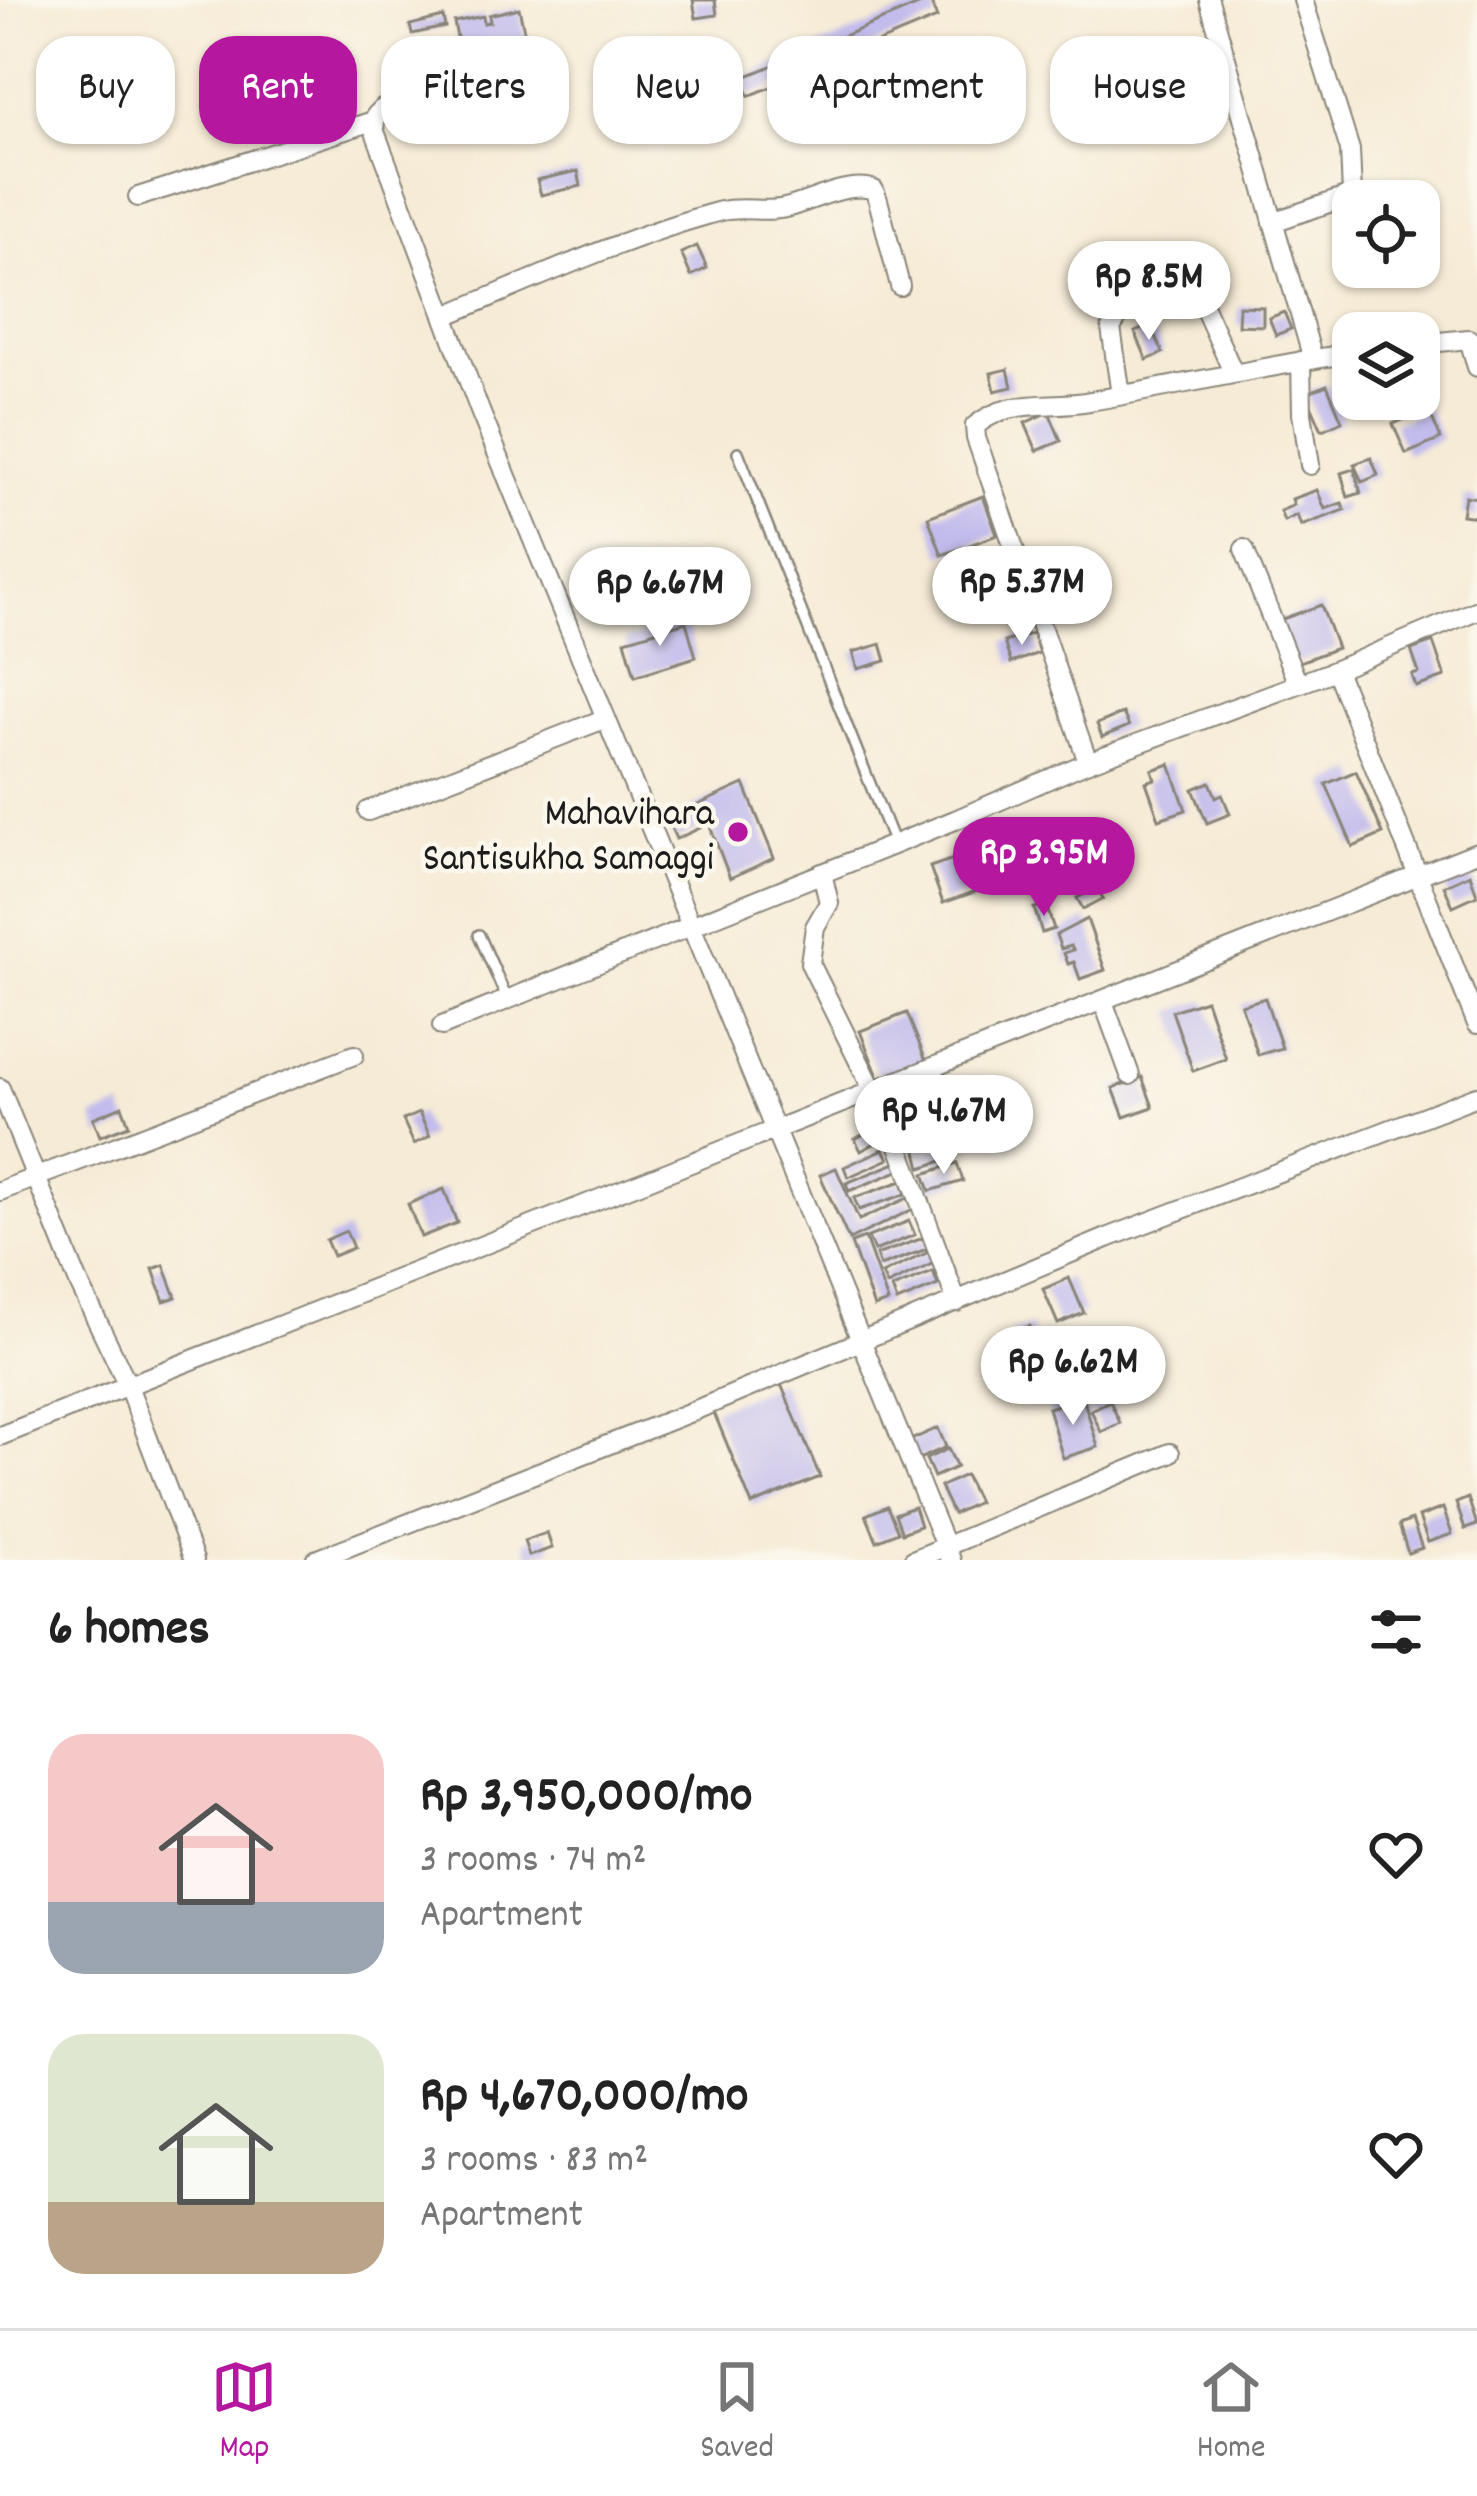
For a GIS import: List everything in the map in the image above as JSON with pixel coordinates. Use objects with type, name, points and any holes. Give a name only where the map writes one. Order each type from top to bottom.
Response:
[{"type":"street","points":[[1209,0],[1307,360],[1302,413],[1310,465]]},
{"type":"street","points":[[1273,222],[1352,195],[1350,150],[1303,0]]},
{"type":"street","points":[[138,196],[374,121],[381,110]]},
{"type":"street","points":[[374,121],[445,316],[604,719],[949,1553]]},
{"type":"street","points":[[445,316],[593,255],[714,214],[739,208],[783,209],[857,188],[874,190],[900,286]]},
{"type":"street","points":[[1185,265],[1233,372]]},
{"type":"street","points":[[1121,395],[1111,328],[1127,303]]},
{"type":"street","points":[[1440,342],[1473,338],[1477,367]]},
{"type":"street","points":[[1088,762],[975,425],[989,414],[1015,406],[1083,403],[1332,356]]},
{"type":"street","points":[[1244,549],[1297,682]]},
{"type":"street","points":[[442,1025],[1088,762],[1336,670],[1477,610]]},
{"type":"street","points":[[1336,670],[1477,1024]]},
{"type":"street","points":[[368,811],[604,719]]},
{"type":"street","points":[[0,1436],[1477,852]]},
{"type":"street","points":[[822,872],[829,903],[815,927],[810,963],[874,1092]]},
{"type":"street","points":[[1102,1001],[1130,1075]]},
{"type":"street","points":[[0,1191],[354,1055]]},
{"type":"street","points":[[935,1068],[920,1109],[894,1129],[957,1302]]},
{"type":"street","points":[[0,1088],[34,1177],[127,1383],[194,1560]]},
{"type":"street","points":[[315,1560],[861,1343],[1107,1238],[1477,1096]]},
{"type":"street","points":[[913,1560],[949,1553],[1170,1453]]},
{"type":"lane","points":[[738,452],[894,844]]},
{"type":"lane","points":[[479,935],[507,999]]},
{"type":"building","points":[[693,0],[715,0],[717,15],[696,18]]},
{"type":"building","points":[[919,0],[930,0],[937,18],[894,36],[844,36],[921,4]]},
{"type":"building","points":[[519,8],[525,36],[457,36],[454,22],[483,16],[484,23],[490,22],[489,15]]},
{"type":"building","points":[[443,17],[445,27],[412,34],[410,25]]},
{"type":"building","points":[[767,68],[767,89],[749,96],[743,78]]},
{"type":"building","points":[[578,171],[581,186],[541,195],[537,180]]},
{"type":"building","points":[[697,246],[707,268],[691,276],[681,253]]},
{"type":"building","points":[[1151,255],[1158,279],[1132,286],[1125,262]]},
{"type":"building","points":[[1239,306],[1263,307],[1263,326],[1238,325]]},
{"type":"building","points":[[1284,312],[1291,329],[1276,335],[1269,318]]},
{"type":"building","points":[[1151,325],[1163,353],[1147,360],[1135,332]]},
{"type":"building","points":[[1008,369],[1012,387],[995,391],[991,373]]},
{"type":"building","points":[[1327,385],[1332,420],[1342,421],[1322,430],[1306,393]]},
{"type":"building","points":[[1049,412],[1061,441],[1037,451],[1025,423]]},
{"type":"building","points":[[1433,420],[1441,439],[1406,454],[1393,424]]},
{"type":"building","points":[[1371,458],[1378,475],[1362,482],[1354,464]]},
{"type":"building","points":[[1354,469],[1361,493],[1348,497],[1341,473]]},
{"type":"building","points":[[1317,490],[1325,509],[1342,503],[1345,510],[1301,526],[1297,515],[1284,521],[1280,511],[1294,505],[1292,499]]},
{"type":"building","points":[[983,496],[997,535],[942,555],[928,517]]},
{"type":"building","points":[[1465,496],[1477,498],[1477,517],[1462,515]]},
{"type":"building","points":[[1321,605],[1337,648],[1294,664],[1277,621]]},
{"type":"building","points":[[686,622],[696,657],[635,676],[625,640]]},
{"type":"building","points":[[1033,633],[1039,653],[1011,663],[1004,642]]},
{"type":"building","points":[[1433,642],[1445,677],[1416,687],[1412,675],[1419,673],[1411,650]]},
{"type":"building","points":[[881,644],[886,661],[858,669],[853,652]]},
{"type":"building","points":[[1123,713],[1129,726],[1102,737],[1097,724]]},
{"type":"building","points":[[1170,764],[1186,810],[1159,819],[1146,782],[1155,779],[1152,770]]},
{"type":"building","points":[[1356,771],[1383,834],[1353,847],[1326,784]]},
{"type":"building","points":[[1210,782],[1216,797],[1222,794],[1230,814],[1207,823],[1193,789]]},
{"type":"building","name":"Mahavihara Santisukha Samaggi","points":[[744,784],[774,858],[730,878],[709,824],[676,839],[667,819]]},
{"type":"building","points":[[965,855],[977,891],[943,903],[930,867]]},
{"type":"building","points":[[1470,874],[1477,895],[1453,906],[1444,886]]},
{"type":"building","points":[[1098,888],[1103,899],[1083,909],[1077,898]]},
{"type":"building","points":[[1046,905],[1054,929],[1042,933],[1034,908]]},
{"type":"building","points":[[1087,919],[1105,970],[1080,979],[1074,962],[1068,964],[1064,953],[1073,950],[1071,946],[1061,949],[1056,935]]},
{"type":"building","points":[[1265,998],[1282,1048],[1258,1055],[1241,1005]]},
{"type":"building","points":[[1206,1000],[1226,1059],[1193,1071],[1172,1011]]},
{"type":"building","points":[[907,1013],[926,1061],[879,1079],[860,1031]]},
{"type":"building","points":[[1142,1077],[1153,1107],[1124,1117],[1113,1088]]},
{"type":"building","points":[[946,1103],[954,1119],[920,1134],[912,1119]]},
{"type":"building","points":[[122,1106],[129,1125],[100,1136],[93,1118]]},
{"type":"building","points":[[419,1113],[430,1136],[414,1144],[403,1120]]},
{"type":"building","points":[[887,1122],[893,1133],[861,1151],[855,1139]]},
{"type":"building","points":[[959,1124],[963,1137],[946,1143],[951,1158],[921,1168],[914,1138]]},
{"type":"building","points":[[884,1149],[889,1159],[848,1177],[844,1167]]},
{"type":"building","points":[[898,1162],[901,1170],[849,1191],[846,1183]]},
{"type":"building","points":[[957,1163],[963,1181],[930,1191],[924,1174]]},
{"type":"building","points":[[836,1168],[859,1220],[908,1198],[913,1209],[849,1240],[820,1175]]},
{"type":"building","points":[[902,1181],[906,1194],[859,1210],[854,1198]]},
{"type":"building","points":[[444,1189],[457,1223],[421,1237],[408,1204]]},
{"type":"building","points":[[909,1221],[915,1235],[874,1251],[868,1237]]},
{"type":"building","points":[[346,1231],[353,1248],[333,1256],[326,1240]]},
{"type":"building","points":[[926,1237],[930,1248],[880,1266],[876,1255]]},
{"type":"building","points":[[865,1238],[888,1302],[874,1307],[851,1243]]},
{"type":"building","points":[[931,1251],[936,1262],[887,1285],[882,1274]]},
{"type":"building","points":[[164,1265],[176,1297],[164,1301],[153,1269]]},
{"type":"building","points":[[933,1272],[938,1285],[897,1302],[892,1288]]},
{"type":"building","points":[[1069,1278],[1084,1313],[1058,1324],[1043,1289]]},
{"type":"building","points":[[1030,1326],[1034,1336],[1014,1343],[1010,1332]]},
{"type":"building","points":[[1044,1364],[1050,1376],[1024,1387],[1019,1375]]},
{"type":"building","points":[[780,1382],[820,1477],[752,1505],[713,1410]]},
{"type":"building","points":[[1083,1397],[1098,1447],[1063,1458],[1048,1408]]},
{"type":"building","points":[[1110,1401],[1120,1423],[1101,1432],[1091,1410]]},
{"type":"building","points":[[938,1428],[946,1447],[912,1462],[904,1443]]},
{"type":"building","points":[[948,1449],[957,1467],[934,1477],[926,1459]]},
{"type":"building","points":[[965,1475],[978,1502],[953,1514],[940,1487]]},
{"type":"building","points":[[1468,1498],[1477,1525],[1465,1529],[1456,1503]]},
{"type":"building","points":[[887,1506],[898,1532],[877,1541],[866,1515]]},
{"type":"building","points":[[914,1507],[920,1526],[902,1533],[895,1514]]},
{"type":"building","points":[[1443,1508],[1452,1534],[1428,1542],[1419,1517]]},
{"type":"building","points":[[1412,1520],[1422,1548],[1408,1553],[1399,1525]]},
{"type":"building","points":[[547,1533],[552,1548],[529,1556],[524,1541]]},
{"type":"place","name":"Mahavihara Santisukha Samaggi","points":[[738,832]]}]
